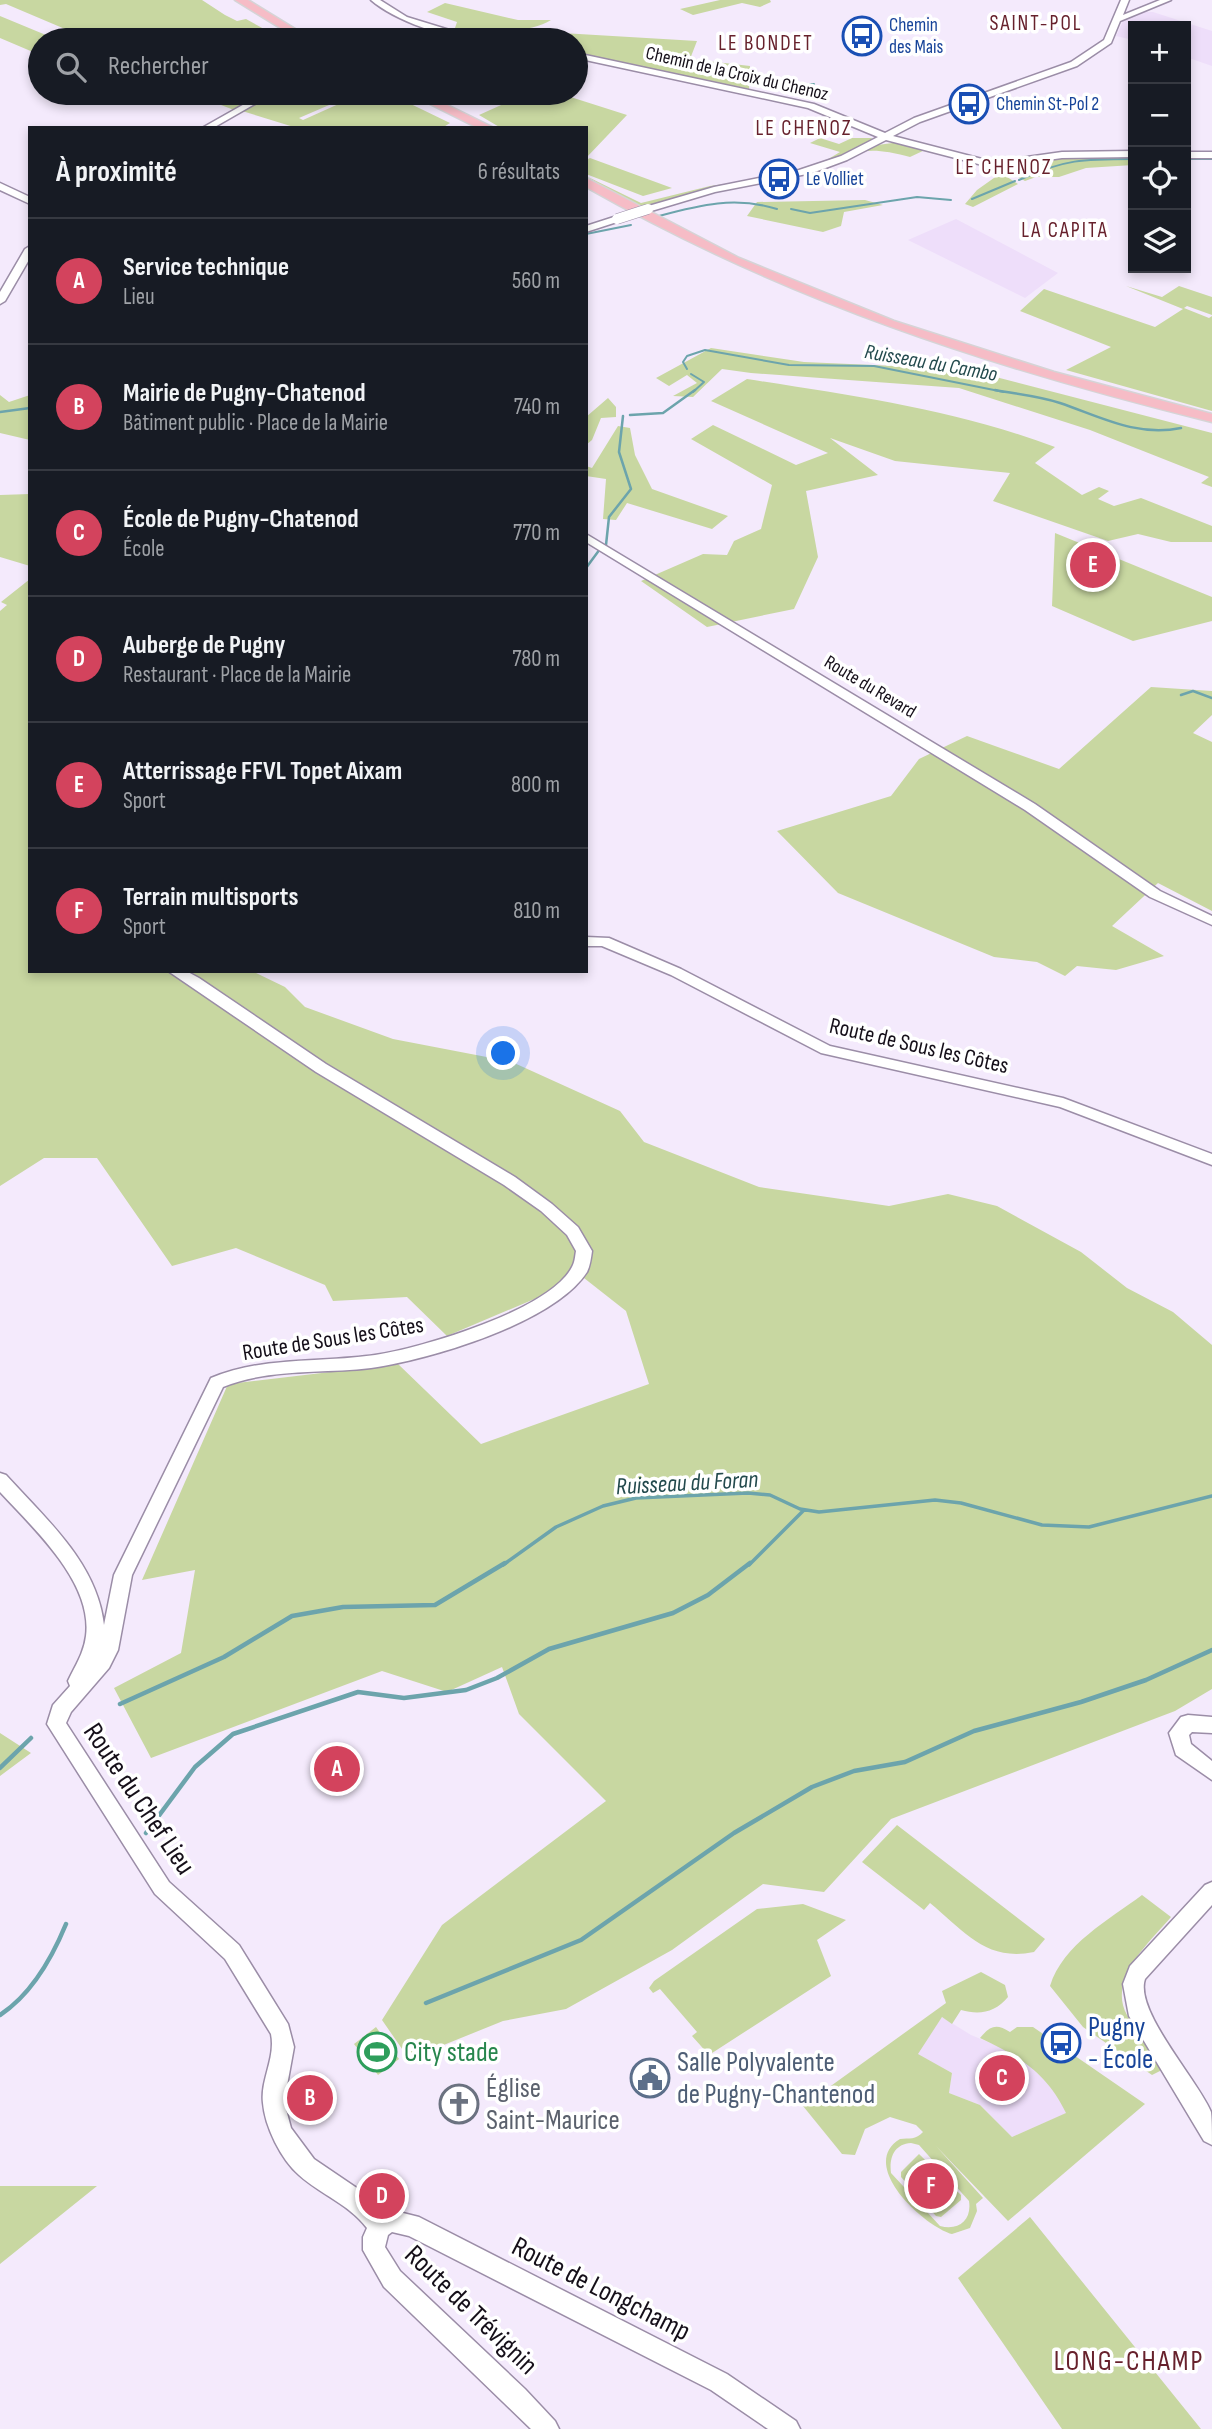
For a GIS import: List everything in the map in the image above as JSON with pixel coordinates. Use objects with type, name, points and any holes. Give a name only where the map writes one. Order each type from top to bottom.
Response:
[{"type":"highway","points":[[228,0],[274,28]]},
{"type":"highway","points":[[240,0],[287,28]]},
{"type":"highway","points":[[424,105],[469,126]]},
{"type":"highway","points":[[439,105],[484,126]]},
{"type":"highway","points":[[588,183],[699,246],[820,298],[1012,363],[1212,418]]},
{"type":"highway","points":[[588,191],[700,254],[823,307],[1037,378],[1212,425]]},
{"type":"street","points":[[375,0],[404,19],[436,28]]},
{"type":"street","points":[[588,227],[714,190],[828,166],[917,120],[1074,64],[1108,41],[1119,22],[1125,0]]},
{"type":"street","points":[[1119,22],[1167,0]]},
{"type":"street","name":"Chemin de la Croix du Chenoz","points":[[588,59],[811,106],[887,137]]},
{"type":"street","points":[[210,126],[248,105]]},
{"type":"street","points":[[887,137],[999,164],[1062,155],[1128,154]]},
{"type":"street","points":[[1191,155],[1212,155]]},
{"type":"street","points":[[0,186],[28,200]]},
{"type":"street","points":[[0,302],[28,253]]},
{"type":"street","name":"Route du Revard","points":[[588,538],[1030,807],[1128,878],[1157,904],[1212,928]]},
{"type":"street","name":"Route du Revard","points":[[1128,878],[1168,901],[1212,921]]},
{"type":"street","name":"Route de Sous les Côtes","points":[[588,942],[604,941],[676,972],[826,1050],[1063,1103],[1212,1160]]},
{"type":"street","name":"Route de Sous les Côtes","points":[[61,1711],[94,1673],[109,1650],[123,1574],[217,1384],[269,1371],[361,1363],[465,1338],[511,1320],[540,1304],[572,1279],[581,1268],[584,1258],[584,1249],[572,1230],[540,1203],[454,1146],[343,1082],[178,973]]},
{"type":"street","points":[[0,1480],[72,1567],[93,1602],[97,1634],[88,1662],[61,1711]]},
{"type":"street","name":"Route du Chef Lieu","points":[[61,1711],[56,1724],[162,1888],[232,1952],[281,2031],[284,2047],[273,2102],[282,2133],[306,2166],[365,2207],[380,2227]]},
{"type":"street","points":[[1212,1725],[1188,1723],[1179,1733],[1183,1749],[1212,1772]]},
{"type":"street","points":[[1212,1891],[1138,1973],[1133,1984],[1136,2009],[1212,2134]]},
{"type":"street","name":"Route de Longchamp","points":[[380,2227],[391,2221],[411,2225],[719,2382],[788,2429]]},
{"type":"street","name":"Route de Trévignin","points":[[380,2227],[374,2237],[374,2250],[392,2279],[517,2397],[547,2429]]},
{"type":"shaded area","points":[[1142,12],[1153,12],[1181,21],[1128,21],[1128,39],[1116,36],[1123,21]]},
{"type":"shaded area","points":[[1191,24],[1212,31],[1212,66],[1191,59]]},
{"type":"shaded area","points":[[956,219],[1058,273],[1025,298],[908,240]]},
{"type":"shaded area","points":[[942,2017],[971,2035],[1032,2060],[1076,2109],[1012,2137],[980,2105],[949,2093],[952,2073],[917,2054]]},
{"type":"green space","points":[[0,0],[202,0],[237,21],[246,19],[262,28],[63,28],[6,4],[0,5]]},
{"type":"green space","points":[[720,0],[771,2],[760,7],[742,3],[693,15],[680,9]]},
{"type":"green space","points":[[445,3],[518,20],[551,20],[531,28],[455,28],[457,22],[427,12]]},
{"type":"green space","points":[[0,16],[29,28],[28,50],[0,38]]},
{"type":"green space","points":[[588,35],[697,41],[690,59],[750,66],[749,89],[588,56]]},
{"type":"green space","points":[[588,103],[627,115],[588,156],[588,126],[498,126],[479,115],[501,105],[588,105]]},
{"type":"green space","points":[[221,105],[244,105],[234,110]]},
{"type":"green space","points":[[249,105],[329,105],[299,118],[303,120],[336,105],[413,105],[450,123],[445,126],[291,126],[239,110]]},
{"type":"green space","points":[[820,138],[839,144],[852,138],[872,138],[868,145],[870,146],[900,142],[927,149],[910,157],[877,151],[860,152],[829,163],[825,161],[840,152],[810,143]]},
{"type":"green space","points":[[1128,156],[1128,165],[1086,168],[1059,177],[1036,177],[1025,181],[1005,170],[1007,165],[1036,159]]},
{"type":"green space","points":[[588,159],[672,188],[643,196],[588,175]]},
{"type":"green space","points":[[1001,173],[1018,184],[973,207],[965,204],[977,190]]},
{"type":"green space","points":[[588,177],[641,203],[710,186],[753,180],[638,208]]},
{"type":"green space","points":[[865,200],[883,205],[844,212],[841,226],[823,232],[747,216],[757,202]]},
{"type":"green space","points":[[1126,286],[1162,297],[1179,286],[1212,297],[1212,315],[1187,306],[1184,308],[1209,318],[1212,316],[1212,411],[1066,370],[1111,347],[1020,311],[1044,289],[1155,327],[1183,309]]},
{"type":"green space","points":[[711,348],[804,362],[965,369],[1212,433],[1212,487],[1201,483],[1209,477],[1090,430],[959,388],[722,369],[693,397],[673,396],[697,383],[687,375],[669,386],[656,378]]},
{"type":"green space","points":[[747,379],[941,413],[1055,447],[1035,463],[1082,495],[1099,487],[1109,491],[1098,499],[1114,506],[1141,498],[1212,526],[1212,542],[1171,542],[1138,534],[1108,541],[993,501],[1010,473],[895,461],[830,438],[878,475],[806,491],[818,557],[794,609],[707,627],[641,581],[703,554],[727,555],[734,541],[761,529],[772,485],[691,439],[713,425],[796,465],[828,453],[711,401]]},
{"type":"green space","points":[[0,395],[9,402],[28,396],[28,440],[0,433]]},
{"type":"green space","points":[[608,398],[616,407],[616,417],[601,418],[588,443],[588,415]]},
{"type":"green space","points":[[618,426],[630,428],[635,455],[652,489],[728,516],[712,529],[627,503],[616,520],[603,519],[606,479],[588,476],[588,467],[592,468]]},
{"type":"green space","points":[[28,494],[28,565],[0,557],[0,495]]},
{"type":"green space","points":[[1055,533],[1212,597],[1212,621],[1133,641],[1052,606]]},
{"type":"green space","points":[[28,581],[28,973],[256,973],[285,987],[305,1007],[393,1039],[512,1062],[620,1111],[644,1142],[759,1187],[889,1206],[948,1194],[997,1206],[1081,1252],[1127,1288],[1173,1312],[1212,1345],[1212,1689],[1175,1711],[891,1819],[824,1892],[763,1884],[672,1950],[566,2009],[503,2021],[409,2059],[382,2020],[442,1925],[606,1801],[519,1714],[502,1667],[447,1692],[382,1671],[151,1758],[114,1688],[181,1653],[195,1570],[142,1580],[228,1384],[398,1364],[481,1444],[649,1384],[626,1311],[584,1278],[447,1336],[407,1297],[333,1301],[325,1285],[236,1248],[172,1266],[97,1158],[44,1158],[0,1186],[0,611],[7,605],[1,602]]},
{"type":"green space","points":[[1151,687],[1212,691],[1212,715],[1193,733],[1212,742],[1212,911],[1158,883],[1112,926],[1164,956],[1116,970],[1077,966],[1065,976],[1037,962],[994,957],[838,893],[777,831],[891,796],[919,759],[967,736],[1059,769]]},
{"type":"green space","points":[[0,1733],[31,1753],[0,1776]]},
{"type":"green space","points":[[897,1825],[1045,1939],[1034,1952],[1017,1954],[989,1948],[965,1933],[930,1903],[924,1910],[862,1862]]},
{"type":"green space","points":[[1142,1895],[1171,1917],[1134,1962],[1122,1988],[1122,2001],[1131,2022],[1168,2067],[1152,2075],[1083,2027],[1050,1986],[1056,1971],[1076,1945]]},
{"type":"green space","points":[[803,1904],[846,1920],[817,1940],[831,1976],[709,2055],[692,2036],[697,2032],[660,1989],[653,1993],[649,1988],[654,1981],[757,1909]]},
{"type":"green space","points":[[981,1972],[1005,1985],[1008,1997],[998,2006],[980,2012],[961,2010],[952,2024],[942,2017],[918,2054],[952,2073],[949,2093],[980,2105],[1012,2137],[1066,2113],[1041,2076],[1020,2059],[980,2038],[993,2027],[1001,2027],[1010,2032],[1017,2027],[1033,2027],[1145,2104],[1008,2221],[936,2146],[983,2198],[976,2204],[977,2211],[970,2228],[952,2234],[940,2229],[912,2207],[890,2178],[886,2164],[889,2150],[900,2139],[920,2135],[923,2132],[916,2125],[890,2117],[865,2129],[855,2155],[842,2154],[803,2106],[946,2003],[942,1991]],"holes":[[[905,2144],[919,2145],[969,2201],[966,2219],[958,2225],[940,2226],[891,2173],[892,2157],[897,2149]]]},
{"type":"green space","name":"City stade","points":[[376,2027],[399,2059],[378,2075],[354,2044]]},
{"type":"green space","points":[[919,2154],[961,2195],[961,2200],[941,2217],[936,2216],[901,2177],[901,2172]]},
{"type":"green space","points":[[0,2186],[97,2186],[0,2264]]},
{"type":"green space","points":[[1030,2217],[1201,2429],[1062,2429],[958,2278]]},
{"type":"waterway","points":[[698,72],[763,84]]},
{"type":"waterway","points":[[769,85],[814,84]]},
{"type":"waterway","points":[[1019,180],[1062,164],[1128,159]]},
{"type":"waterway","points":[[1191,159],[1212,159]]},
{"type":"waterway","points":[[972,199],[1015,181]]},
{"type":"waterway","points":[[791,209],[810,213],[917,197],[951,200]]},
{"type":"waterway","points":[[659,216],[703,206],[732,203],[777,209]]},
{"type":"waterway","points":[[588,234],[631,225]]},
{"type":"waterway","name":"Ruisseau du Cambo","points":[[687,369],[683,362],[687,356],[705,350],[789,365],[874,366],[1004,392]]},
{"type":"waterway","name":"Ruisseau du Cambo","points":[[691,374],[704,382],[693,392]]},
{"type":"waterway","name":"Ruisseau du Cambo","points":[[630,415],[663,413],[695,390]]},
{"type":"waterway","name":"Ruisseau du Cambo","points":[[995,390],[1052,401],[1134,428],[1181,428]]},
{"type":"waterway","points":[[0,412],[28,408]]},
{"type":"waterway","name":"Ruisseau du Cambo","points":[[606,545],[609,517],[631,489],[619,452],[623,416]]},
{"type":"waterway","name":"Ruisseau du Cambo","points":[[588,565],[600,549]]},
{"type":"waterway","points":[[1181,695],[1193,691],[1212,698]]},
{"type":"waterway","name":"Ruisseau du Foran","points":[[503,1565],[556,1527],[603,1506],[636,1498],[748,1493],[770,1495],[800,1509],[819,1512],[935,1500],[961,1503],[1042,1525],[1089,1527],[1212,1496]]},
{"type":"waterway","points":[[749,1565],[804,1510]]},
{"type":"waterway","name":"Ruisseau du Foran","points":[[120,1704],[224,1657],[292,1616],[343,1607],[435,1605],[505,1563]]},
{"type":"waterway","points":[[146,1833],[195,1767],[233,1734],[358,1692],[404,1698],[466,1690],[497,1678],[549,1649],[673,1613],[708,1595],[750,1563]]},
{"type":"waterway","points":[[426,2003],[581,1940],[734,1833],[812,1787],[854,1771],[905,1762],[974,1731],[1081,1702],[1146,1680],[1212,1650]]},
{"type":"waterway","name":"Ruisseau du Foran","points":[[0,1768],[31,1738]]},
{"type":"waterway","points":[[0,2015],[22,1997],[40,1974],[66,1924]]},
{"type":"place","name":"Chemin des Mais","points":[[862,36]]},
{"type":"place","name":"Chemin St-Pol 2","points":[[969,104]]},
{"type":"place","name":"Le Volliet","points":[[779,179]]},
{"type":"place","name":"Atterrissage FFVL Topet Aixam","points":[[1093,565]]},
{"type":"place","name":"Service technique","points":[[337,1769]]},
{"type":"place","name":"Pugny - École","points":[[1061,2043]]},
{"type":"place","name":"City stade","points":[[377,2052]]},
{"type":"place","name":"Salle Polyvalente de Pugny-Chantenod","points":[[650,2078]]},
{"type":"place","name":"École de Pugny-Chatenod","points":[[1002,2078]]},
{"type":"place","name":"Mairie de Pugny-Chatenod","points":[[310,2098]]},
{"type":"place","name":"Église Saint-Maurice","points":[[459,2104]]},
{"type":"place","name":"Terrain multisports","points":[[931,2186]]},
{"type":"place","name":"Auberge de Pugny","points":[[382,2196]]},
{"type":"district","name":"SAINT-POL","points":[[1036,23]]},
{"type":"district","name":"LE BONDET","points":[[766,43]]},
{"type":"district","name":"LE CHENOZ","points":[[804,128]]},
{"type":"district","name":"LE CHENOZ","points":[[1004,167]]},
{"type":"district","name":"LA CAPITA","points":[[1065,230]]},
{"type":"district","name":"LONG-CHAMP","points":[[1129,2361]]}]
